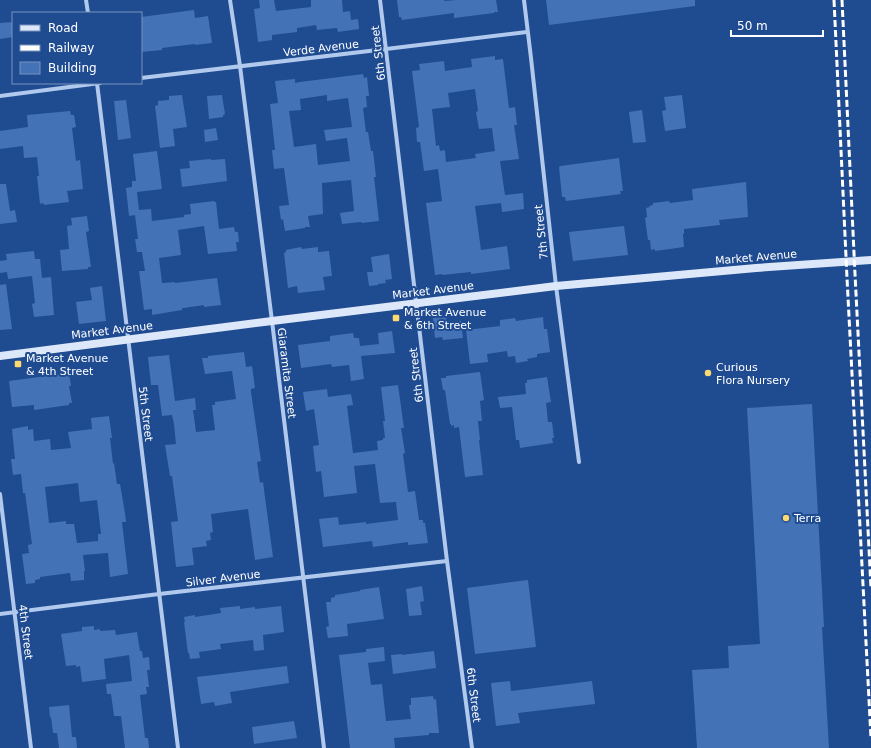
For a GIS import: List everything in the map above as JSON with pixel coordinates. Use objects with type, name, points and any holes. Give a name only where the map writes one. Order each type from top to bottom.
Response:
[{"type":"street","points":[[86,0],[88,12]]},
{"type":"street","name":"Giaramita Street","points":[[230,0],[240,66],[324,748]]},
{"type":"street","name":"6th Street","points":[[380,0],[447,561],[472,748]]},
{"type":"street","name":"7th Street","points":[[524,0],[556,286],[579,462]]},
{"type":"street","name":"Verde Avenue","points":[[142,78],[527,32]]},
{"type":"street","points":[[0,96],[90,84]]},
{"type":"street","name":"5th Street","points":[[98,84],[178,748]]},
{"type":"street","name":"Market Avenue","points":[[0,356],[556,286],[756,268],[871,260]]},
{"type":"street","name":"4th Street","points":[[0,494],[31,748]]},
{"type":"street","name":"Silver Avenue","points":[[0,614],[447,561]]},
{"type":"building","points":[[259,0],[274,0],[276,11],[311,7],[311,0],[342,0],[343,12],[350,11],[351,20],[358,19],[359,29],[338,32],[337,28],[317,30],[316,25],[297,28],[297,32],[272,35],[272,40],[258,42],[254,9],[260,8]]},
{"type":"building","points":[[397,0],[496,0],[498,12],[454,18],[454,13],[402,20],[401,17],[399,17]]},
{"type":"building","points":[[546,0],[695,0],[695,6],[549,25]]},
{"type":"building","points":[[194,10],[195,18],[208,16],[212,43],[162,48],[162,50],[142,52],[142,17]]},
{"type":"building","points":[[12,22],[12,37],[0,39],[0,23]]},
{"type":"building","points":[[495,56],[495,60],[503,59],[509,108],[515,107],[517,125],[514,125],[519,159],[500,161],[505,195],[523,193],[524,209],[502,212],[501,203],[475,206],[481,250],[507,246],[510,269],[471,274],[471,272],[435,275],[426,203],[442,201],[438,169],[424,171],[420,142],[417,142],[416,128],[419,127],[412,71],[420,70],[419,64],[444,61],[445,71],[472,67],[471,59]],"holes":[[[475,89],[478,111],[476,112],[479,129],[492,128],[495,151],[475,154],[476,158],[446,162],[445,150],[440,151],[439,145],[436,146],[432,109],[450,107],[448,93]]]},
{"type":"building","points":[[363,74],[364,78],[367,77],[369,96],[366,96],[367,107],[363,108],[366,132],[368,132],[371,151],[373,151],[376,177],[374,177],[379,221],[342,224],[340,213],[354,211],[351,180],[322,183],[323,214],[308,216],[310,227],[285,231],[283,219],[281,220],[279,206],[289,205],[284,168],[274,169],[272,150],[275,150],[270,104],[278,103],[275,81],[295,79],[295,83]],"holes":[[[327,95],[327,101],[348,98],[352,127],[324,130],[326,141],[347,138],[350,161],[318,165],[316,144],[294,147],[289,111],[301,110],[300,99]]]},
{"type":"building","points":[[182,95],[187,127],[173,129],[175,146],[160,148],[155,106],[158,105],[158,101],[169,100],[169,96]]},
{"type":"building","points":[[222,95],[225,114],[223,117],[209,119],[207,96]]},
{"type":"building","points":[[682,95],[686,128],[665,131],[662,111],[666,110],[664,97]]},
{"type":"building","points":[[126,100],[131,138],[118,140],[114,101]]},
{"type":"building","points":[[642,110],[646,142],[633,143],[629,112]]},
{"type":"building","points":[[70,111],[71,115],[74,115],[76,127],[72,128],[76,161],[80,160],[83,189],[67,191],[69,202],[44,205],[43,203],[40,204],[37,176],[39,176],[37,157],[24,158],[23,146],[0,149],[0,131],[28,127],[27,115]]},
{"type":"building","points":[[216,128],[218,140],[205,142],[204,130]]},
{"type":"building","points":[[157,151],[162,189],[137,192],[139,210],[151,209],[152,221],[184,217],[184,215],[191,214],[190,204],[214,201],[216,202],[219,229],[234,227],[235,232],[238,232],[239,242],[236,242],[237,251],[208,254],[204,226],[178,230],[181,255],[159,258],[162,283],[217,278],[221,305],[204,307],[204,305],[182,308],[182,310],[152,315],[152,309],[144,310],[139,271],[145,271],[142,252],[137,252],[135,239],[138,239],[135,215],[129,216],[126,188],[132,187],[132,181],[136,181],[133,154]]},
{"type":"building","points":[[619,158],[623,191],[620,191],[621,194],[566,201],[565,197],[562,197],[559,167]]},
{"type":"building","points":[[225,159],[227,181],[182,187],[180,169],[190,168],[189,161]]},
{"type":"building","points":[[746,182],[748,217],[719,220],[720,225],[684,229],[684,247],[655,251],[655,249],[651,250],[645,218],[647,217],[646,208],[653,205],[653,203],[669,201],[670,203],[693,200],[692,189]]},
{"type":"building","points":[[0,184],[6,184],[10,211],[15,210],[17,222],[0,224]]},
{"type":"building","points":[[87,216],[89,231],[86,232],[91,267],[88,267],[88,269],[62,271],[60,250],[69,249],[67,226],[72,225],[71,218]]},
{"type":"building","points":[[624,226],[628,255],[573,261],[569,232]]},
{"type":"building","points":[[301,247],[302,249],[318,247],[318,252],[329,251],[332,276],[323,277],[325,290],[298,293],[297,286],[288,288],[284,253],[286,250]]},
{"type":"building","points":[[34,251],[35,259],[40,259],[42,278],[51,277],[54,315],[34,317],[32,304],[35,303],[32,276],[8,279],[7,272],[0,273],[0,261],[7,260],[6,254]]},
{"type":"building","points":[[389,254],[392,279],[385,280],[386,283],[369,286],[367,272],[373,272],[371,257]]},
{"type":"building","points":[[6,284],[12,329],[0,330],[0,285]]},
{"type":"building","points":[[102,286],[106,321],[79,324],[76,302],[92,300],[90,288]]},
{"type":"building","points":[[446,317],[447,323],[461,321],[463,338],[443,340],[442,337],[435,338],[433,318]]},
{"type":"building","points":[[543,317],[544,329],[547,329],[550,352],[537,354],[537,357],[527,359],[528,361],[516,363],[515,356],[508,357],[507,351],[487,354],[488,362],[470,364],[466,330],[500,326],[500,320],[515,318],[516,321]]},
{"type":"building","points":[[392,331],[395,353],[361,356],[364,379],[351,381],[349,365],[332,367],[331,364],[301,368],[298,345],[330,341],[330,336],[353,333],[354,338],[359,338],[360,346],[379,344],[378,333]]},
{"type":"building","points":[[244,352],[246,367],[252,366],[255,388],[251,389],[251,392],[261,461],[257,462],[260,483],[263,482],[273,557],[255,560],[248,509],[211,514],[213,532],[210,533],[211,540],[206,541],[207,546],[192,548],[194,565],[176,567],[171,522],[178,521],[172,476],[170,476],[165,445],[176,444],[174,424],[172,415],[162,416],[158,385],[151,385],[148,357],[169,355],[175,401],[195,398],[196,410],[193,410],[196,432],[215,430],[212,405],[215,405],[215,402],[236,399],[232,371],[205,374],[202,358]]},
{"type":"building","points":[[480,372],[484,400],[480,401],[482,421],[478,421],[483,475],[465,477],[459,427],[454,428],[454,425],[451,426],[450,424],[445,390],[443,390],[441,378],[446,378],[446,376]]},
{"type":"building","points":[[69,373],[71,386],[69,386],[72,403],[69,403],[69,405],[34,410],[34,405],[12,407],[9,381]]},
{"type":"building","points":[[547,377],[551,402],[546,403],[548,422],[552,422],[554,438],[552,438],[553,443],[520,448],[519,440],[516,440],[512,407],[500,408],[498,397],[526,394],[525,383],[527,383],[527,380]]},
{"type":"building","points":[[398,385],[404,428],[401,428],[405,453],[403,454],[408,492],[415,491],[419,520],[423,520],[423,523],[425,523],[428,543],[408,545],[408,542],[373,547],[372,541],[323,547],[319,519],[338,517],[339,525],[366,522],[366,524],[398,520],[396,502],[380,503],[375,464],[354,466],[357,493],[324,497],[321,471],[316,472],[313,446],[319,445],[314,409],[306,411],[303,392],[327,389],[328,397],[351,394],[353,405],[347,406],[353,453],[378,450],[377,441],[385,438],[383,421],[385,421],[381,387]]},
{"type":"building","points":[[812,404],[829,748],[697,748],[692,670],[729,668],[728,646],[760,644],[747,408]]},
{"type":"building","points":[[109,416],[113,464],[114,463],[117,484],[120,484],[125,513],[126,522],[122,522],[128,574],[110,577],[108,553],[83,555],[85,571],[84,580],[71,581],[70,573],[40,577],[40,579],[35,580],[35,583],[26,584],[22,554],[29,553],[28,545],[32,544],[21,474],[13,475],[11,459],[15,459],[12,429],[28,426],[28,430],[33,429],[34,441],[50,439],[51,450],[71,448],[68,432],[92,429],[91,418]],"holes":[[[78,483],[80,502],[97,500],[101,534],[98,534],[98,541],[77,543],[74,524],[66,524],[66,521],[49,523],[45,487]]]},
{"type":"building","points":[[528,580],[536,647],[475,654],[467,588]]},
{"type":"building","points":[[422,586],[424,601],[420,602],[422,615],[409,616],[406,589]]},
{"type":"building","points":[[379,587],[384,619],[347,624],[348,636],[328,638],[326,627],[329,626],[326,602],[331,602],[331,598],[335,597],[335,595]]},
{"type":"building","points":[[240,606],[240,609],[255,607],[255,609],[281,606],[284,632],[263,635],[264,650],[254,651],[253,640],[220,644],[221,649],[199,652],[200,658],[190,659],[184,617],[221,613],[220,608]]},
{"type":"building","points":[[94,626],[94,630],[115,630],[116,635],[137,632],[140,651],[142,651],[143,658],[149,657],[150,670],[147,670],[149,687],[146,687],[147,694],[140,695],[145,738],[148,738],[149,748],[125,748],[121,716],[114,716],[111,694],[107,694],[106,684],[132,681],[129,655],[104,659],[106,679],[82,682],[80,666],[66,666],[61,634],[82,631],[82,627]]},
{"type":"building","points":[[384,647],[385,661],[368,663],[371,685],[382,684],[386,721],[411,719],[409,705],[411,705],[411,698],[433,696],[434,700],[436,699],[439,733],[394,738],[395,748],[350,748],[339,655],[366,652],[366,649]]},
{"type":"building","points":[[434,651],[436,668],[393,674],[391,655]]},
{"type":"building","points":[[287,666],[289,683],[230,692],[232,703],[215,706],[214,702],[201,704],[197,677]]},
{"type":"building","points":[[510,681],[511,691],[592,681],[595,704],[518,713],[520,723],[496,726],[491,683]]},
{"type":"building","points":[[69,705],[72,737],[76,737],[77,748],[59,748],[57,733],[53,733],[49,707]]},
{"type":"building","points":[[294,721],[297,738],[254,744],[252,727]]},
{"type":"railway","points":[[834,0],[871,738]]},
{"type":"railway","points":[[842,0],[871,588]]},
{"type":"place","name":"Market Avenue & 6th Street","points":[[396,318]]},
{"type":"place","name":"Market Avenue & 4th Street","points":[[18,364]]},
{"type":"place","name":"Curious Flora Nursery","points":[[708,373]]},
{"type":"place","name":"Terra","points":[[786,518]]}]
